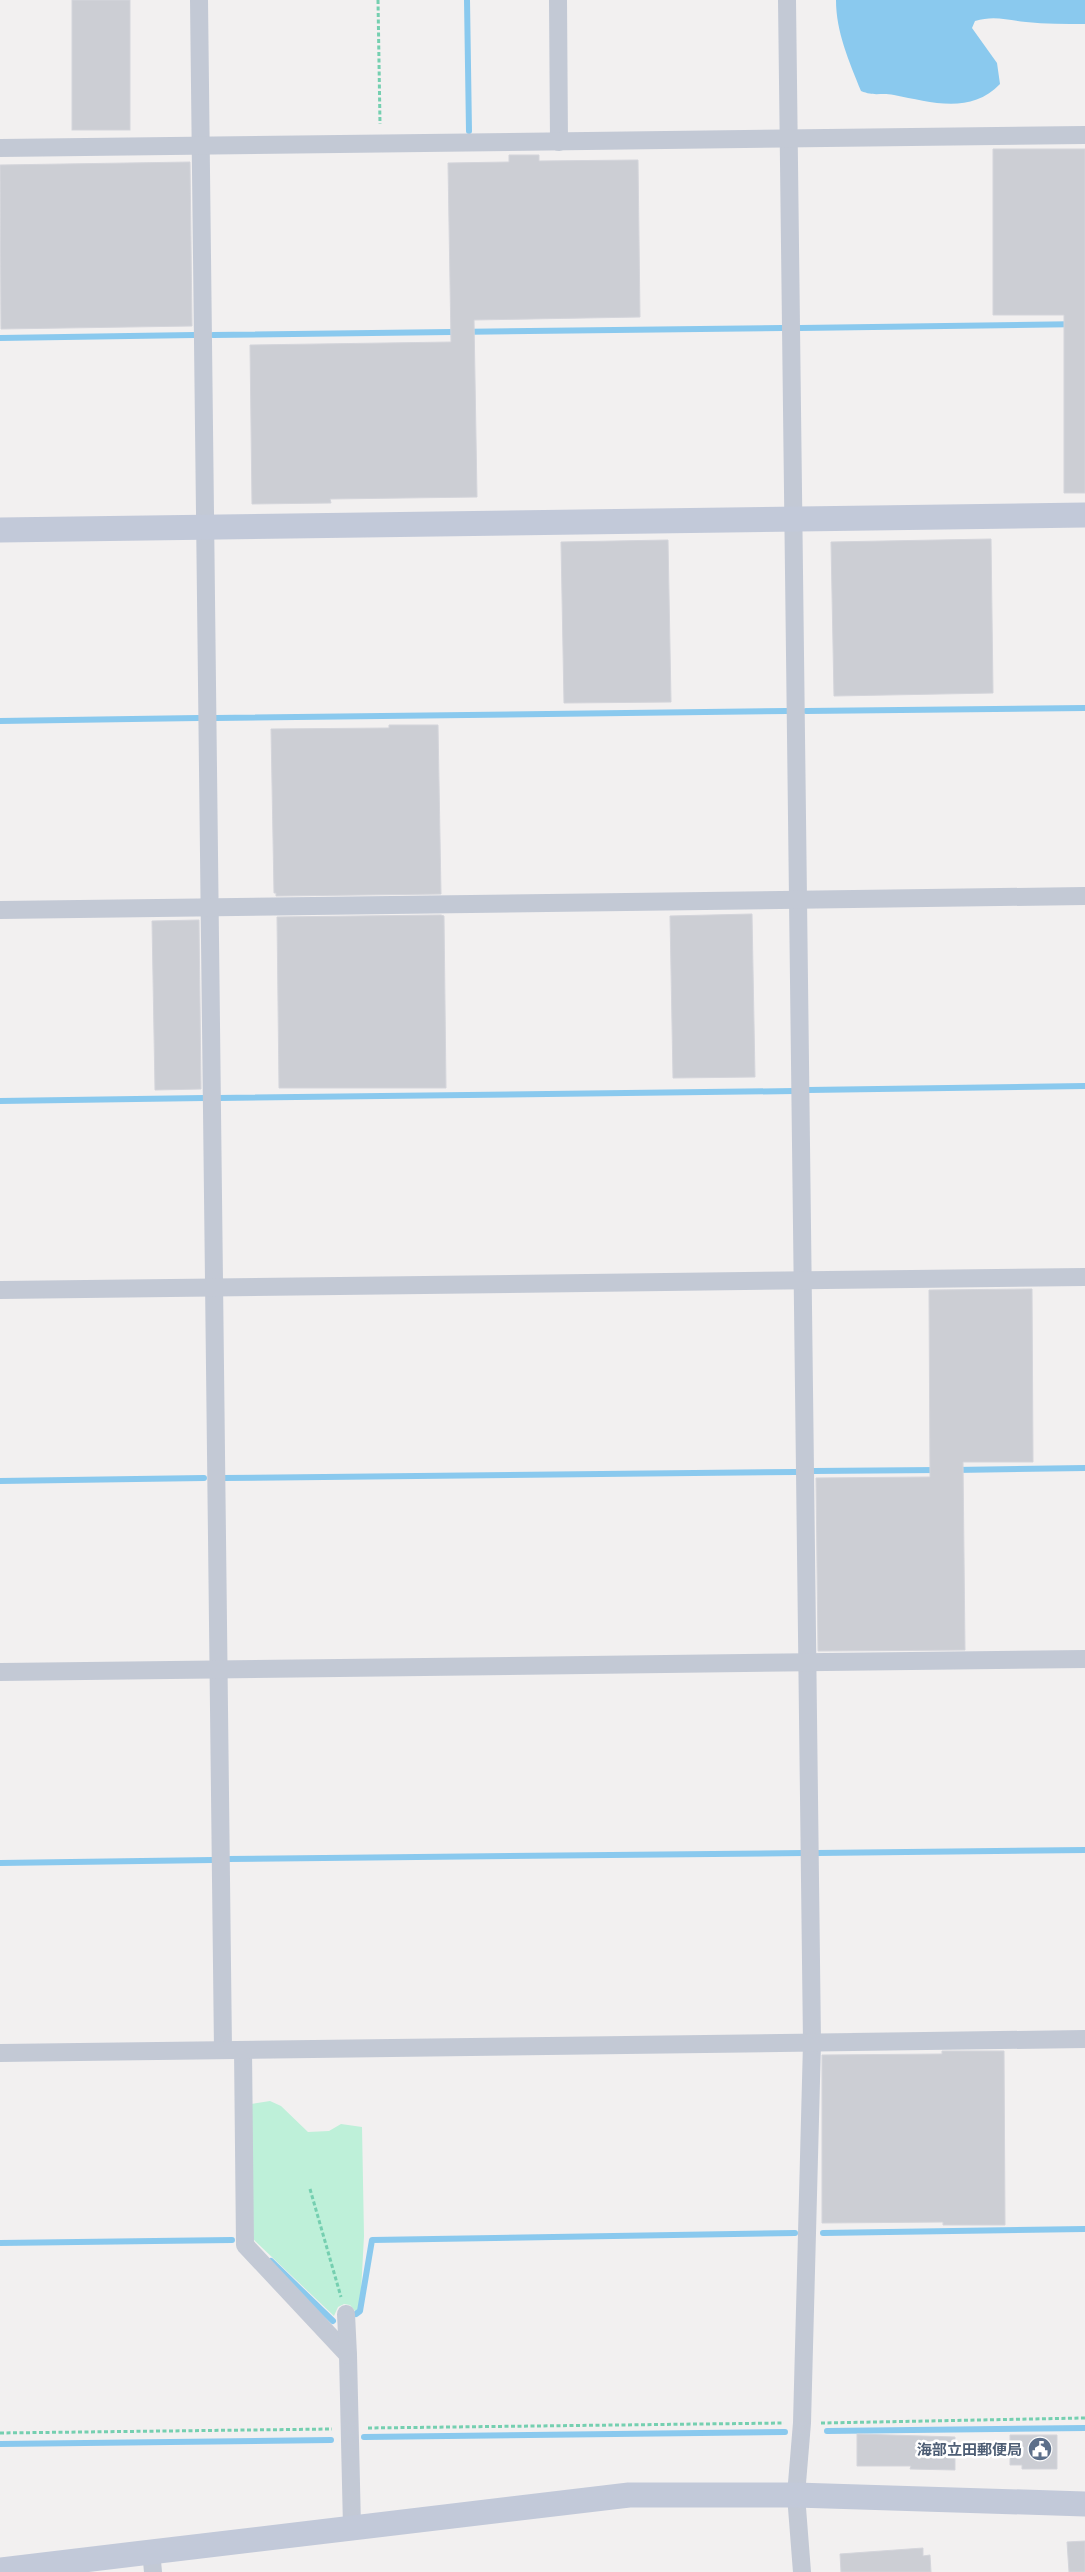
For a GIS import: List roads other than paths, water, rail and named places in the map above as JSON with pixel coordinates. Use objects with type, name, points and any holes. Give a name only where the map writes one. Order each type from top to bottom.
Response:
[{"type":"street","points":[[199,0],[224,2050]]},
{"type":"street","points":[[558,0],[560,142]]},
{"type":"street","points":[[787,0],[812,2043],[802,2423],[796,2495],[802,2572]]},
{"type":"street","points":[[0,148],[1085,135]]},
{"type":"street","points":[[0,530],[1085,515]]},
{"type":"street","points":[[0,910],[1085,896]]},
{"type":"street","points":[[0,1290],[1085,1277]]},
{"type":"street","points":[[0,1672],[1085,1659]]},
{"type":"street","points":[[0,2052],[1085,2039]]},
{"type":"street","points":[[243,2050],[245,2245],[348,2355]]},
{"type":"street","points":[[346,2314],[352,2527]]},
{"type":"street","points":[[0,2570],[152,2561],[352,2527],[629,2494],[796,2495],[1085,2504]]},
{"type":"water","points":[[836,0],[1085,0],[1085,24],[1040,23],[994,18],[975,21],[972,28],[997,63],[1000,84],[988,94],[976,100],[950,104],[936,103],[861,91],[841,35]]},
{"type":"waterway","points":[[467,0],[469,131]]},
{"type":"waterway","points":[[800,328],[1085,324]]},
{"type":"waterway","points":[[213,335],[782,328]]},
{"type":"waterway","points":[[0,338],[194,335]]},
{"type":"waterway","points":[[806,711],[1085,708]]},
{"type":"waterway","points":[[216,718],[787,711]]},
{"type":"waterway","points":[[0,721],[198,718]]},
{"type":"waterway","points":[[808,1090],[1085,1086]]},
{"type":"waterway","points":[[219,1098],[794,1091]]},
{"type":"waterway","points":[[0,1101],[204,1098]]},
{"type":"waterway","points":[[955,1470],[1085,1468]]},
{"type":"waterway","points":[[814,1471],[937,1470]]},
{"type":"waterway","points":[[223,1478],[796,1472]]},
{"type":"waterway","points":[[0,1481],[204,1478]]},
{"type":"waterway","points":[[817,1853],[1085,1850]]},
{"type":"waterway","points":[[228,1859],[803,1853]]},
{"type":"waterway","points":[[0,1863],[213,1860]]},
{"type":"waterway","points":[[823,2233],[1085,2229]]},
{"type":"waterway","points":[[356,2314],[360,2311],[372,2240],[795,2233]]},
{"type":"waterway","points":[[0,2243],[232,2240]]},
{"type":"waterway","points":[[271,2261],[333,2321]]},
{"type":"waterway","points":[[827,2431],[1085,2428]]},
{"type":"waterway","points":[[364,2437],[785,2432]]},
{"type":"waterway","points":[[0,2444],[331,2440]]},
{"type":"place","name":"海部立田郵便局","points":[[1040,2449]]}]
